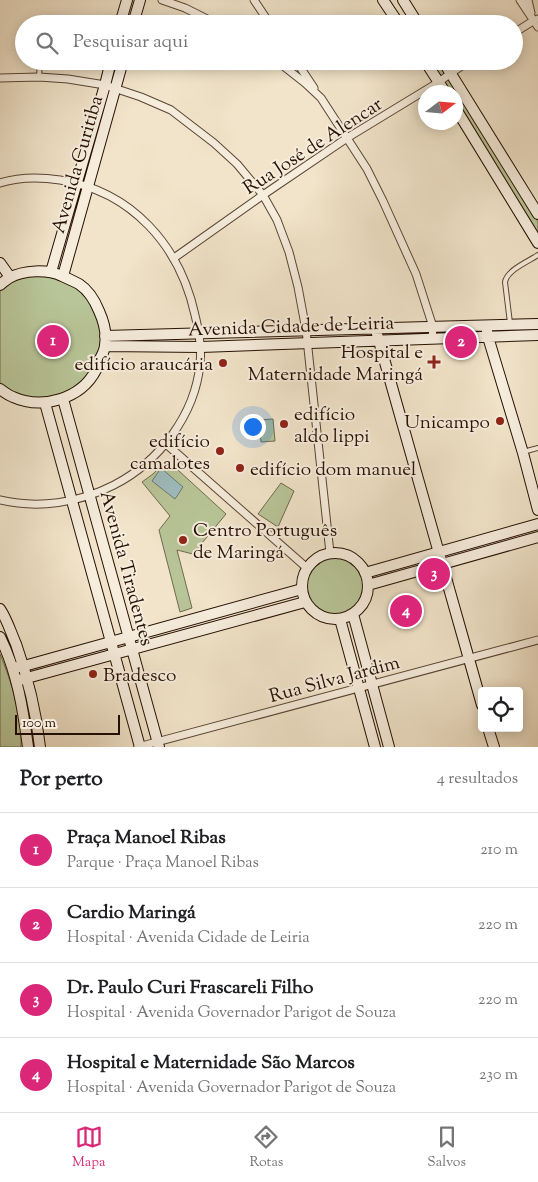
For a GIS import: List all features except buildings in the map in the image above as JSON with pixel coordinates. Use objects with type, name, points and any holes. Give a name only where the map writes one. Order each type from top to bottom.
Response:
[{"type":"main road","points":[[123,15],[127,0]]},
{"type":"main road","points":[[136,15],[140,0]]},
{"type":"main road","points":[[383,0],[393,15]]},
{"type":"main road","points":[[403,0],[412,15]]},
{"type":"main road","name":"Avenida Curitiba","points":[[51,272],[109,70]]},
{"type":"main road","name":"Avenida Curitiba","points":[[63,276],[121,70]]},
{"type":"main road","points":[[431,70],[441,85]]},
{"type":"main road","points":[[449,70],[538,214]]},
{"type":"main road","points":[[463,120],[538,243]]},
{"type":"main road","points":[[0,263],[10,278]]},
{"type":"main road","points":[[0,284],[10,278],[31,272],[51,272],[80,285],[95,302],[104,322],[105,341],[96,371],[85,385],[63,399],[45,403],[32,402],[13,397],[0,389]]},
{"type":"main road","name":"Avenida Cidade de Leiria","points":[[105,341],[200,333],[538,324]]},
{"type":"main road","points":[[487,325],[488,337],[538,510]]},
{"type":"main road","points":[[376,328],[478,691]]},
{"type":"main road","name":"Avenida Cidade de Leiria","points":[[105,341],[201,347],[538,335]]},
{"type":"main road","name":"Avenida Tiradentes","points":[[63,399],[158,744]]},
{"type":"main road","name":"Avenida Tiradentes","points":[[45,403],[139,747]]},
{"type":"main road","points":[[365,573],[538,524]]},
{"type":"main road","points":[[368,585],[538,537]]},
{"type":"main road","points":[[330,553],[344,554],[351,557],[362,567],[368,585],[364,602],[358,611],[340,619],[324,618],[316,614],[305,602],[302,589],[302,581],[307,568],[317,558],[330,553]]},
{"type":"main road","points":[[13,668],[302,589]]},
{"type":"main road","points":[[16,681],[305,602]]},
{"type":"main road","points":[[0,608],[24,666],[33,701],[40,747]]},
{"type":"main road","points":[[353,614],[389,747]]},
{"type":"main road","points":[[340,619],[375,747]]},
{"type":"main road","points":[[0,636],[13,668],[22,702],[28,747]]},
{"type":"main road","points":[[489,732],[494,747]]},
{"type":"street","points":[[162,0],[199,15]]},
{"type":"street","points":[[254,0],[264,15]]},
{"type":"street","points":[[520,0],[536,20]]},
{"type":"street","points":[[528,0],[538,27]]},
{"type":"street","points":[[523,28],[536,20]]},
{"type":"street","points":[[288,70],[321,98]]},
{"type":"street","points":[[302,70],[367,169],[416,274],[433,327],[432,338]]},
{"type":"street","name":"Rua José de Alencar","points":[[174,258],[347,138],[456,70]]},
{"type":"street","points":[[0,78],[39,77],[68,79],[105,85],[171,110],[214,143],[237,164],[263,195],[277,220],[289,252],[298,287],[306,330],[330,553]]},
{"type":"street","points":[[0,183],[17,179],[39,178],[88,186],[115,200],[142,219],[162,241],[174,258],[185,280],[200,333],[201,347],[197,380],[189,404],[174,432],[148,462],[131,475],[108,488],[72,501],[36,504],[0,500]]},
{"type":"street","points":[[166,443],[307,568]]},
{"type":"street","name":"Rua Silva Jardim","points":[[139,747],[158,744],[538,640]]},
{"type":"lane","points":[[39,70],[39,77]]},
{"type":"lane","points":[[510,325],[506,277],[538,255]]},
{"type":"lane","points":[[523,453],[538,448]]},
{"type":"green space","points":[[434,70],[444,70],[453,85],[443,85]]},
{"type":"green space","points":[[463,101],[538,222],[538,239],[463,116]]},
{"type":"green space","points":[[55,273],[95,302],[105,336],[85,385],[45,403],[0,389],[0,285],[10,277]]},
{"type":"green space","points":[[273,419],[275,441],[261,442],[259,420]]},
{"type":"green space","name":"Centro Português de Maringá","points":[[167,460],[226,514],[193,554],[177,550],[192,608],[180,612],[159,530],[170,516],[142,482]]},
{"type":"green space","points":[[281,483],[294,491],[278,527],[258,514]]},
{"type":"green space","points":[[329,553],[341,553],[353,558],[363,568],[368,580],[366,599],[353,614],[341,619],[329,619],[317,614],[307,604],[302,592],[302,580],[307,568],[317,558]]},
{"type":"green space","points":[[0,654],[15,699],[20,723],[21,747],[0,747]]},
{"type":"water","points":[[161,468],[183,487],[175,499],[152,481]]},
{"type":"place","name":"Praça Manoel Ribas","points":[[53,341]]},
{"type":"place","name":"Cardio Maringá","points":[[461,342]]},
{"type":"place","name":"Hospital e Maternidade Maringá","points":[[434,362]]},
{"type":"place","name":"edifício araucária","points":[[223,363]]},
{"type":"place","name":"Unicampo","points":[[500,421]]},
{"type":"place","name":"edifício aldo lippi","points":[[284,424]]},
{"type":"place","name":"edifício camalotes","points":[[220,451]]},
{"type":"place","name":"edifício dom manuel","points":[[240,468]]},
{"type":"place","name":"Centro Português de Maringá","points":[[183,540]]},
{"type":"place","name":"Dr. Paulo Curi Frascareli Filho","points":[[434,574]]},
{"type":"place","name":"Hospital e Maternidade São Marcos","points":[[406,611]]},
{"type":"place","name":"Bradesco","points":[[93,674]]}]
